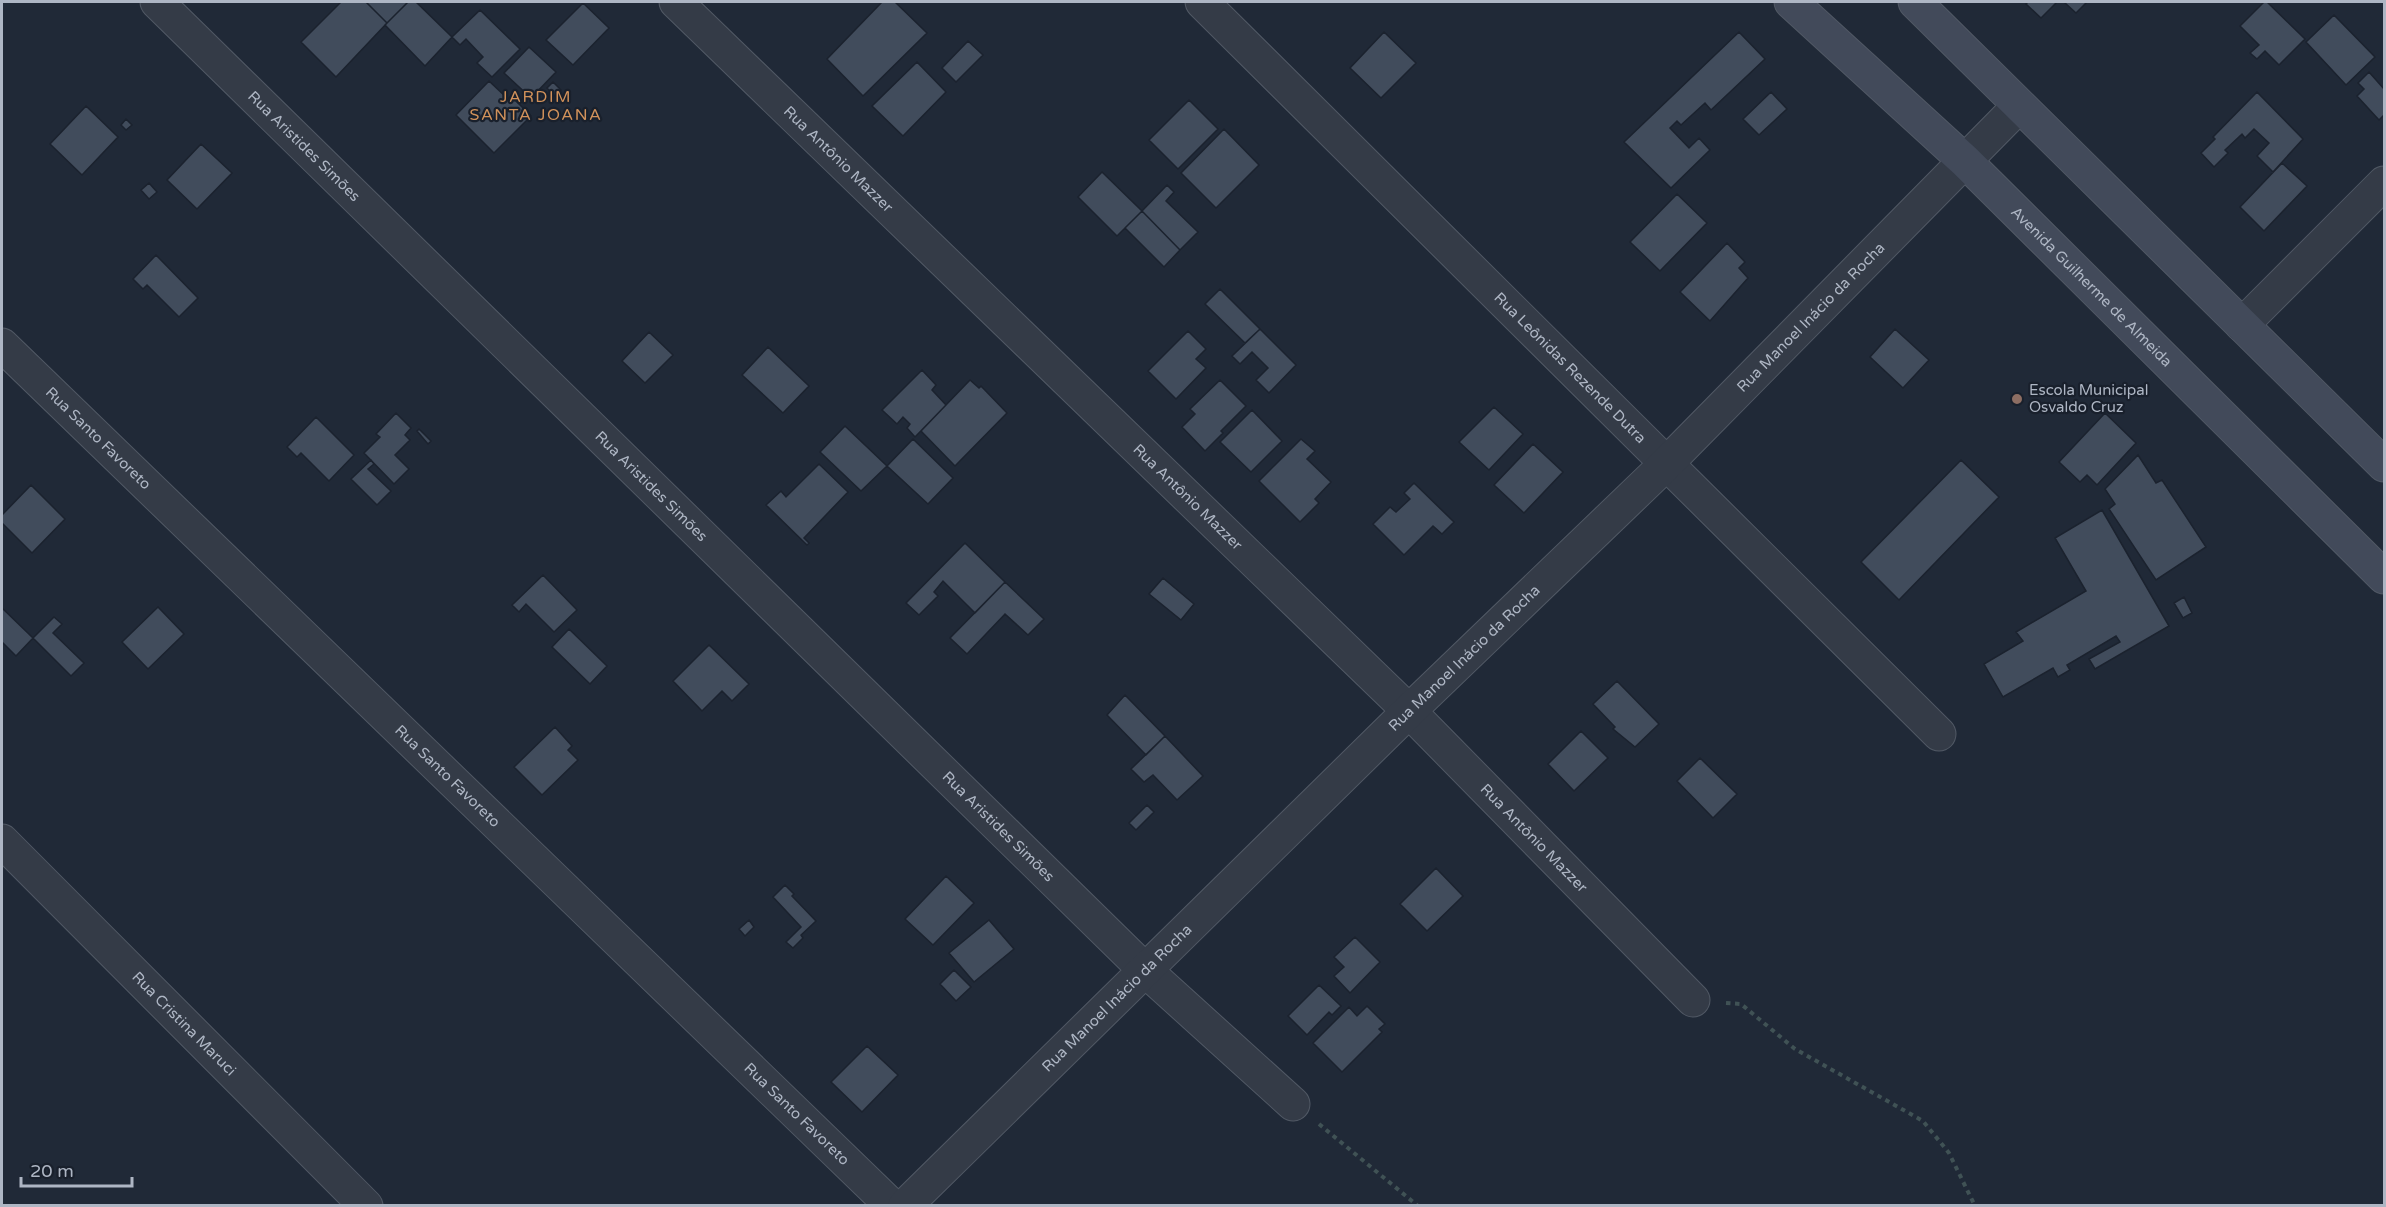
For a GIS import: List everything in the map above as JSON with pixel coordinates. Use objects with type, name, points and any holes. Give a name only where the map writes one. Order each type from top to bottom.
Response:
[{"type":"street","name":"Rua Aristides Simões","points":[[157,2],[1145,970],[1293,1104]]},
{"type":"street","name":"Rua Antônio Mazzer","points":[[676,2],[1409,711],[1693,1000]]},
{"type":"street","name":"Rua Leônidas Rezende Dutra","points":[[1202,2],[1939,734]]},
{"type":"street","name":"Avenida Guilherme de Almeida","points":[[1791,2],[1965,161],[2385,578]]},
{"type":"street","points":[[1915,2],[2385,465]]},
{"type":"street","name":"Rua Manoel Inácio da Rocha","points":[[904,1206],[1409,711],[1665,464],[2019,106]]},
{"type":"street","points":[[2242,325],[2385,183]]},
{"type":"street","name":"Rua Santo Favoreto","points":[[2,345],[892,1206]]},
{"type":"street","name":"Rua Cristina Maruci","points":[[2,841],[366,1206]]},
{"type":"path","points":[[1693,1000],[1741,1004],[1795,1049],[1923,1121],[1949,1153],[1975,1206]]},
{"type":"path","points":[[1293,1104],[1418,1206]]},
{"type":"building","points":[[341,2],[366,2],[387,23],[336,77],[301,42]]},
{"type":"building","points":[[366,2],[408,2],[387,23]]},
{"type":"building","points":[[408,2],[416,2],[452,37],[425,66],[385,25]]},
{"type":"building","points":[[882,2],[895,2],[927,33],[863,96],[827,59]]},
{"type":"building","points":[[2028,2],[2057,2],[2041,18],[2026,4]]},
{"type":"building","points":[[2064,2],[2087,2],[2076,13]]},
{"type":"building","points":[[2264,2],[2267,2],[2305,39],[2279,65],[2265,51],[2257,59],[2250,53],[2259,45],[2240,26]]},
{"type":"building","points":[[583,3],[609,28],[573,65],[546,40]]},
{"type":"building","points":[[480,10],[520,49],[492,77],[477,63],[483,57],[466,39],[460,45],[452,37]]},
{"type":"building","points":[[2334,15],[2375,57],[2346,85],[2306,42]]},
{"type":"building","points":[[1384,32],[1416,63],[1381,98],[1350,68]]},
{"type":"building","points":[[1739,32],[1765,59],[1711,110],[1705,103],[1681,125],[1677,121],[1670,128],[1689,148],[1699,138],[1710,150],[1671,188],[1624,142]]},
{"type":"building","points":[[968,41],[983,55],[956,82],[942,68]]},
{"type":"building","points":[[529,47],[556,72],[531,98],[504,73]]},
{"type":"building","points":[[917,62],[946,92],[903,136],[872,106]]},
{"type":"building","points":[[2369,72],[2384,89],[2384,115],[2379,120],[2357,96],[2364,89],[2358,83]]},
{"type":"building","points":[[489,81],[508,99],[511,96],[531,116],[494,153],[456,115]]},
{"type":"building","points":[[553,82],[561,90],[555,96],[547,88]]},
{"type":"building","points":[[1771,92],[1787,109],[1759,135],[1743,119]]},
{"type":"building","points":[[2257,92],[2303,139],[2273,172],[2257,156],[2269,143],[2254,129],[2245,138],[2242,134],[2225,150],[2228,153],[2214,167],[2201,153],[2215,139],[2213,137]]},
{"type":"building","points":[[1189,100],[1218,129],[1178,169],[1149,140]]},
{"type":"building","points":[[86,106],[118,137],[82,175],[50,144]]},
{"type":"building","points":[[126,119],[132,125],[126,130],[121,125]]},
{"type":"building","points":[[1224,129],[1259,165],[1216,208],[1181,173]]},
{"type":"building","points":[[201,144],[232,173],[197,209],[167,180]]},
{"type":"building","points":[[2282,163],[2307,186],[2264,231],[2240,207]]},
{"type":"building","points":[[1102,172],[1142,211],[1117,236],[1078,197]]},
{"type":"building","points":[[149,183],[157,192],[149,199],[141,190]]},
{"type":"building","points":[[1167,185],[1174,192],[1166,201],[1198,232],[1180,250],[1142,211]]},
{"type":"building","points":[[1677,194],[1707,223],[1660,271],[1630,242]]},
{"type":"building","points":[[1142,211],[1180,250],[1164,267],[1125,228]]},
{"type":"building","points":[[1727,243],[1745,262],[1739,268],[1748,278],[1710,321],[1680,292]]},
{"type":"building","points":[[156,255],[198,298],[179,317],[147,285],[143,289],[133,279]]},
{"type":"building","points":[[1220,289],[1260,329],[1245,343],[1205,304]]},
{"type":"building","points":[[1260,329],[1296,365],[1269,393],[1256,380],[1268,368],[1252,352],[1240,364],[1232,356]]},
{"type":"building","points":[[1895,329],[1929,360],[1903,388],[1870,357]]},
{"type":"building","points":[[1188,331],[1206,349],[1196,359],[1206,368],[1176,399],[1148,371]]},
{"type":"building","points":[[649,332],[673,355],[645,383],[622,361]]},
{"type":"building","points":[[768,347],[809,386],[783,413],[742,375]]},
{"type":"building","points":[[922,370],[936,385],[932,390],[946,405],[915,437],[907,428],[910,424],[903,417],[897,424],[882,410]]},
{"type":"building","points":[[970,380],[979,388],[981,386],[1007,413],[955,466],[921,431]]},
{"type":"building","points":[[1220,380],[1246,406],[1205,451],[1182,427],[1195,414],[1190,409]]},
{"type":"building","points":[[1494,407],[1523,434],[1489,470],[1459,442]]},
{"type":"building","points":[[1252,410],[1282,441],[1251,472],[1220,442]]},
{"type":"building","points":[[396,413],[411,428],[405,435],[410,440],[395,455],[409,469],[394,484],[364,453],[380,437],[376,434]]},
{"type":"building","points":[[2105,413],[2136,443],[2097,485],[2087,475],[2080,482],[2059,462]]},
{"type":"building","points":[[316,417],[354,455],[329,481],[301,453],[297,457],[287,447]]},
{"type":"building","points":[[845,426],[887,466],[861,491],[820,452]]},
{"type":"building","points":[[419,429],[431,441],[428,444],[417,431]]},
{"type":"building","points":[[913,439],[953,478],[928,504],[887,466]]},
{"type":"building","points":[[1301,439],[1315,451],[1307,459],[1331,482],[1315,499],[1319,503],[1300,522],[1259,481]]},
{"type":"building","points":[[1533,444],[1563,472],[1524,513],[1494,485]]},
{"type":"building","points":[[2138,455],[2156,483],[2162,480],[2206,547],[2156,580],[2109,509],[2115,504],[2105,489]]},
{"type":"building","points":[[371,460],[374,464],[368,469],[391,491],[377,505],[351,479]]},
{"type":"building","points":[[1961,460],[1999,497],[1899,600],[1861,562]]},
{"type":"building","points":[[819,464],[848,492],[804,538],[809,543],[807,545],[766,505],[781,491],[786,497]]},
{"type":"building","points":[[1414,483],[1454,522],[1442,534],[1433,526],[1404,555],[1373,524],[1390,507],[1396,512],[1410,499],[1404,493]]},
{"type":"building","points":[[31,485],[65,519],[32,553],[2,523],[2,515]]},
{"type":"building","points":[[2102,510],[2169,626],[2095,669],[2089,659],[2120,642],[2116,636],[2067,665],[2070,670],[2058,677],[2053,668],[2003,697],[1984,664],[2023,641],[2016,632],[2086,591],[2055,538]]},
{"type":"building","points":[[965,543],[1005,582],[975,613],[943,581],[934,592],[938,596],[919,615],[906,603]]},
{"type":"building","points":[[543,575],[577,610],[554,632],[526,604],[519,612],[512,605]]},
{"type":"building","points":[[1163,578],[1194,604],[1181,620],[1149,594]]},
{"type":"building","points":[[1005,582],[1044,619],[1028,635],[1005,614],[967,654],[950,638]]},
{"type":"building","points":[[2184,597],[2192,613],[2183,618],[2174,603]]},
{"type":"building","points":[[158,607],[184,634],[148,669],[122,642]]},
{"type":"building","points":[[2,608],[33,638],[16,656],[2,642]]},
{"type":"building","points":[[54,617],[62,624],[53,633],[84,663],[71,676],[33,638]]},
{"type":"building","points":[[569,629],[607,666],[590,684],[552,647]]},
{"type":"building","points":[[709,645],[749,684],[732,701],[722,691],[702,711],[673,681]]},
{"type":"building","points":[[1617,681],[1659,724],[1635,747],[1613,729],[1615,727],[1593,704]]},
{"type":"building","points":[[1125,695],[1165,736],[1146,755],[1107,715]]},
{"type":"building","points":[[555,727],[572,746],[568,750],[578,760],[542,795],[514,767]]},
{"type":"building","points":[[1581,731],[1608,758],[1574,791],[1548,764]]},
{"type":"building","points":[[1165,736],[1203,776],[1177,800],[1153,775],[1144,782],[1131,769]]},
{"type":"building","points":[[1700,758],[1737,794],[1713,818],[1677,781]]},
{"type":"building","points":[[1147,805],[1154,812],[1136,830],[1129,823]]},
{"type":"building","points":[[1436,868],[1463,896],[1427,931],[1400,904]]},
{"type":"building","points":[[946,876],[974,903],[933,945],[905,919]]},
{"type":"building","points":[[785,885],[794,894],[792,896],[816,921],[801,935],[803,938],[793,948],[786,942],[801,927],[773,897]]},
{"type":"building","points":[[749,920],[754,927],[745,936],[739,929]]},
{"type":"building","points":[[989,920],[1014,949],[974,982],[949,953]]},
{"type":"building","points":[[1355,937],[1380,962],[1350,993],[1334,976],[1344,967],[1334,957]]},
{"type":"building","points":[[954,970],[971,987],[956,1001],[940,984]]},
{"type":"building","points":[[1319,985],[1341,1006],[1332,1015],[1329,1012],[1307,1035],[1288,1016]]},
{"type":"building","points":[[1367,1006],[1385,1024],[1379,1029],[1382,1032],[1342,1072],[1313,1043],[1349,1007],[1357,1016]]},
{"type":"building","points":[[867,1046],[898,1075],[862,1112],[831,1082]]},
{"type":"place","name":"Escola Municipal Osvaldo Cruz","points":[[2017,399]]},
{"type":"district","name":"JARDIM SANTA JOANA","points":[[536,105]]}]
